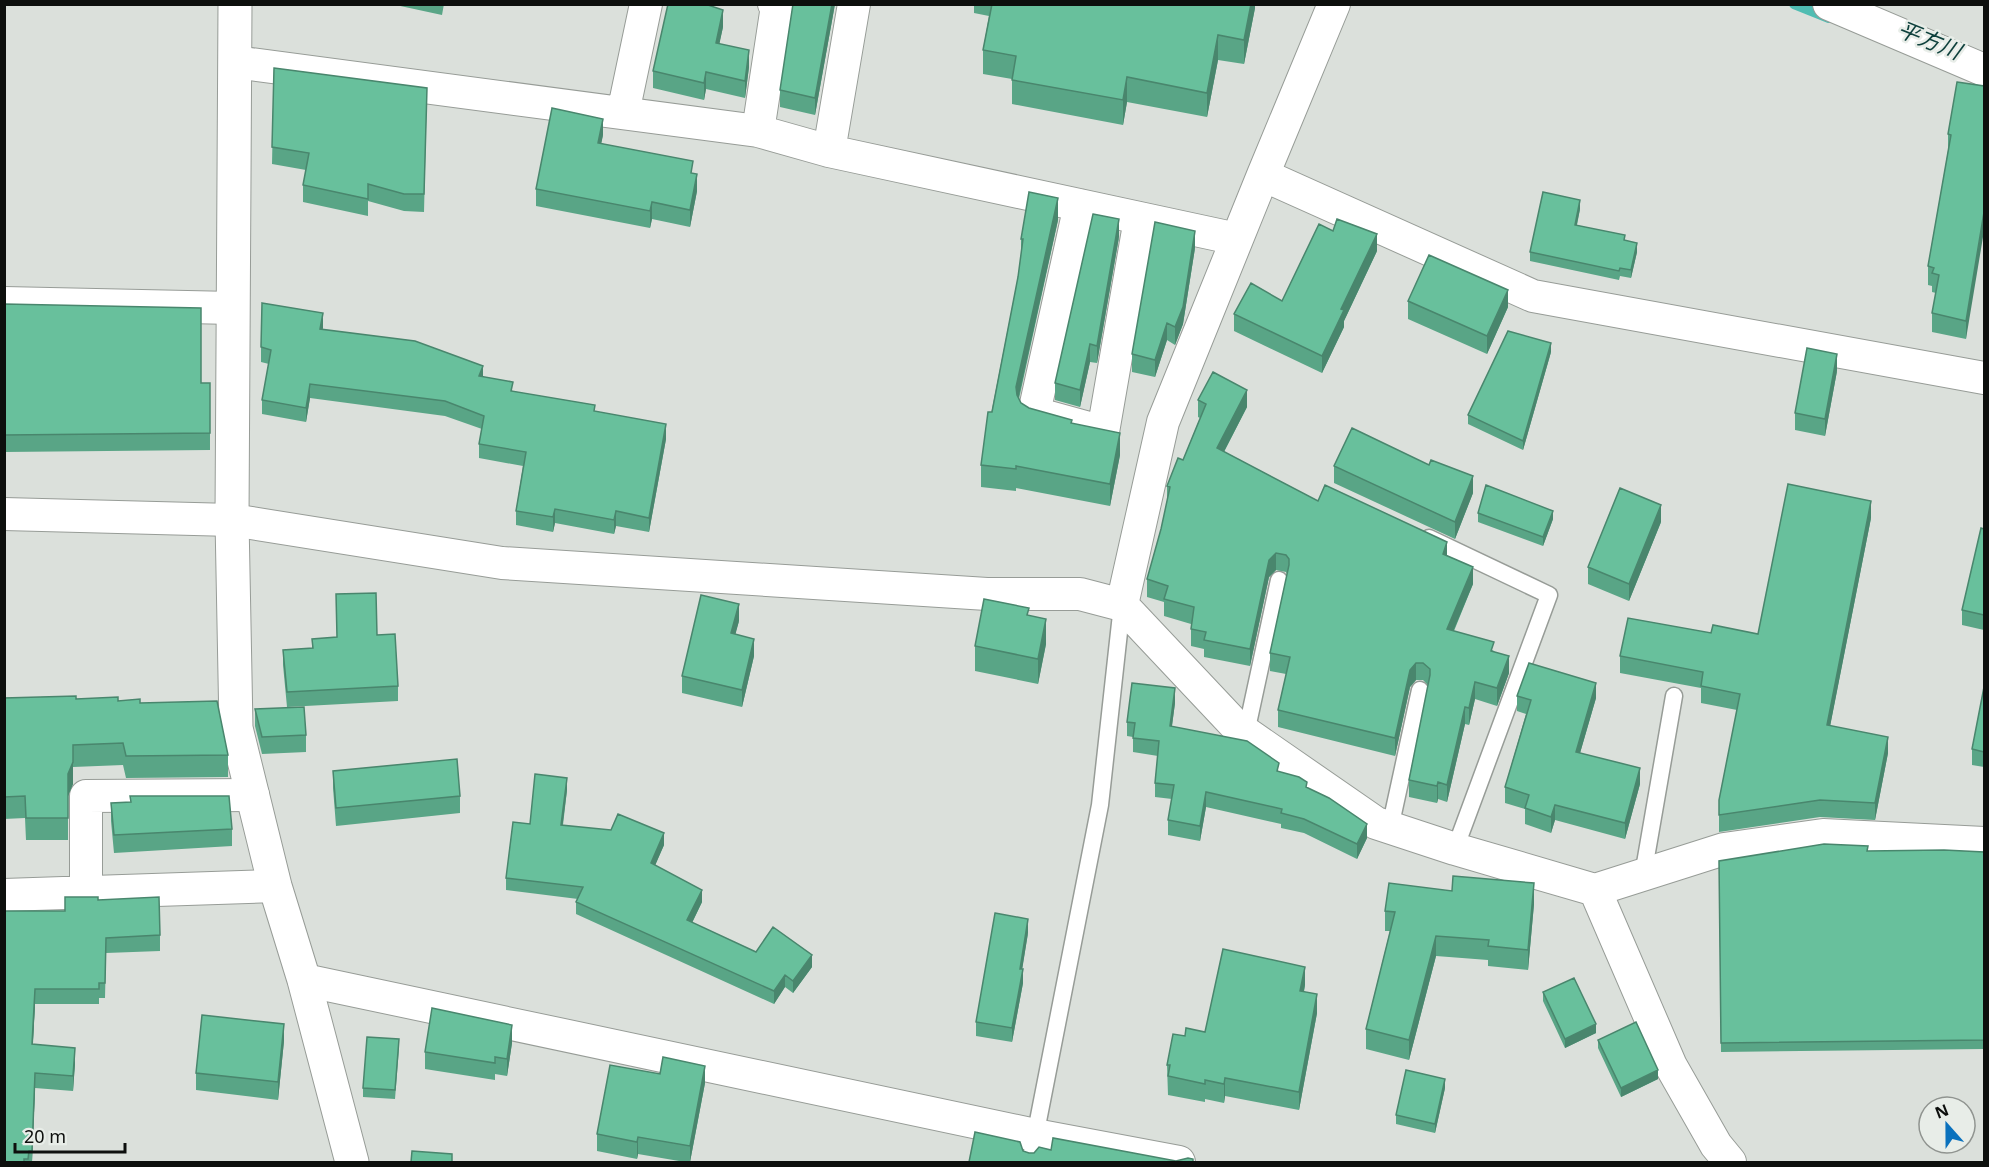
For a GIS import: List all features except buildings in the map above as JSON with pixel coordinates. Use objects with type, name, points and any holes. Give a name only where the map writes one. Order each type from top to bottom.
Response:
[{"type":"street","points":[[235,4],[232,520],[236,728],[275,886],[304,980],[352,1162]]},
{"type":"street","points":[[623,113],[646,4]]},
{"type":"street","points":[[758,131],[777,6],[774,4]]},
{"type":"street","points":[[830,151],[854,4]]},
{"type":"street","points":[[1122,605],[1163,422],[1334,4]]},
{"type":"street","points":[[1829,4],[1984,70]]},
{"type":"street","points":[[235,62],[758,131],[830,151],[1237,239]]},
{"type":"street","points":[[1263,175],[1533,296],[1984,378]]},
{"type":"street","points":[[1080,205],[1034,413],[1103,432],[1140,219]]},
{"type":"street","points":[[4,303],[233,308]]},
{"type":"street","points":[[4,514],[232,520],[502,563],[987,594],[1080,594],[1122,605],[1236,726],[1376,823],[1595,890],[1724,849],[1823,835],[1984,843]]},
{"type":"street","points":[[86,892],[86,796],[253,795]]},
{"type":"street","points":[[4,895],[275,886]]},
{"type":"street","points":[[1595,890],[1671,1066],[1716,1145],[1730,1162]]},
{"type":"street","points":[[304,980],[1033,1149],[1179,1162]]},
{"type":"lane","points":[[1414,532],[1549,595],[1455,849]]},
{"type":"lane","points":[[1246,733],[1279,580]]},
{"type":"lane","points":[[1033,1149],[1100,805],[1122,605]]},
{"type":"lane","points":[[1390,828],[1420,690]]},
{"type":"lane","points":[[1643,875],[1674,696]]},
{"type":"waterway","name":"平方川","points":[[1794,4],[1829,18]]}]
